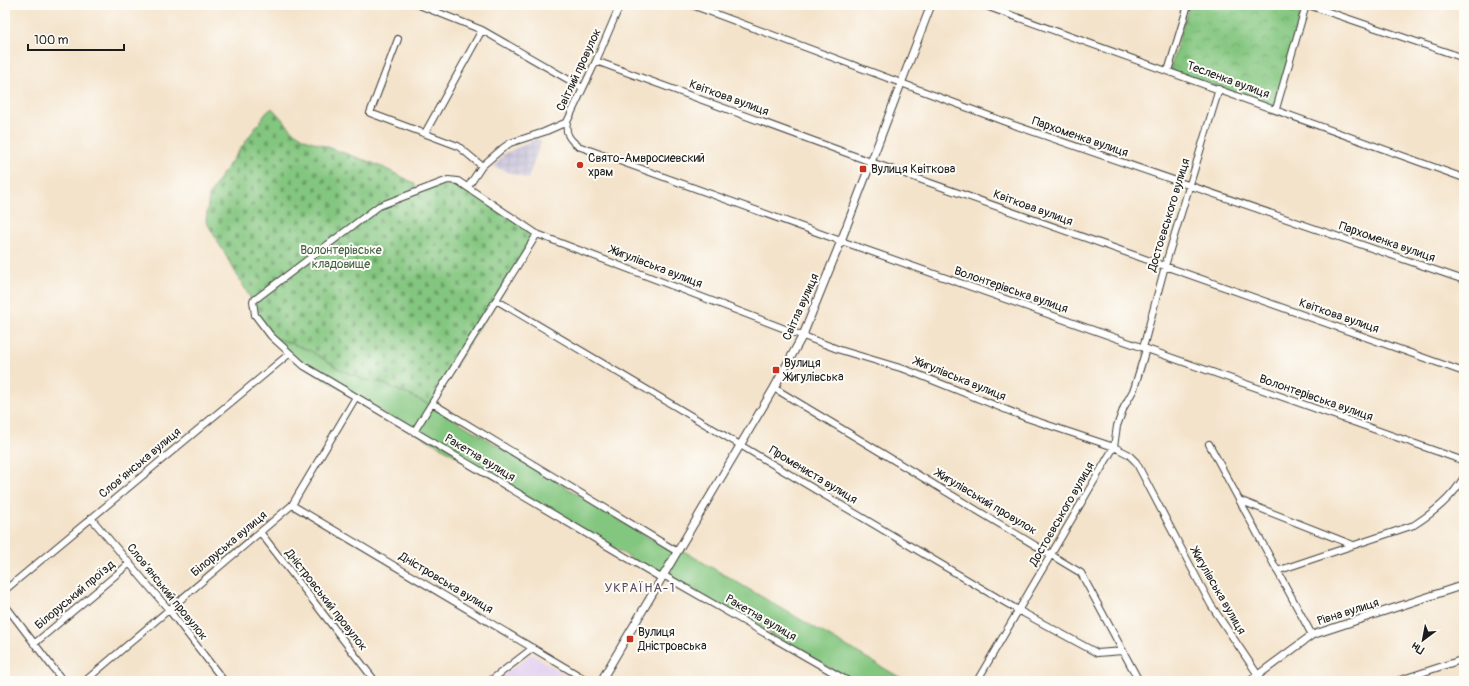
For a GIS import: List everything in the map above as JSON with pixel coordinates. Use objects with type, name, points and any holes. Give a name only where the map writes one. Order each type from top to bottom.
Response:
[{"type":"street","points":[[419,5],[482,30],[583,88]]},
{"type":"street","name":"Світлий провулок","points":[[567,122],[596,61],[620,5]]},
{"type":"street","name":"Пархоменка вулиця","points":[[692,5],[901,84],[1189,186],[1464,280]]},
{"type":"street","name":"Світла вулиця","points":[[601,681],[774,388],[803,335],[841,241],[931,5]]},
{"type":"street","name":"Тесленка вулиця","points":[[983,5],[1276,109],[1464,178]]},
{"type":"street","points":[[1168,71],[1188,5]]},
{"type":"street","points":[[1276,109],[1307,5],[1464,58]]},
{"type":"street","points":[[426,133],[482,30]]},
{"type":"street","points":[[398,39],[370,113],[458,146],[482,166]]},
{"type":"street","name":"Квіткова вулиця","points":[[596,61],[871,162],[1464,372]]},
{"type":"street","name":"Достоєвського вулиця","points":[[977,681],[1114,447],[1117,426],[1124,407],[1134,389],[1165,266],[1219,89]]},
{"type":"street","points":[[468,187],[482,166],[510,143],[544,132],[567,122]]},
{"type":"street","name":"Волонтерівська вулиця","points":[[567,122],[566,129],[568,136],[578,146],[1144,349],[1464,461]]},
{"type":"street","name":"Ракетна вулиця","points":[[468,187],[458,180],[448,180],[379,206],[252,301],[255,315],[271,336],[288,354],[319,376],[662,576],[848,681]]},
{"type":"street","name":"Жигулівська вулиця","points":[[468,187],[537,234],[840,350],[907,370],[1027,418],[1114,447],[1128,454],[1136,462],[1211,605],[1259,678]]},
{"type":"street","points":[[414,432],[537,234]]},
{"type":"street","name":"Промениста вулиця","points":[[496,300],[1018,610],[1097,653],[1123,651]]},
{"type":"street","name":"Слов’янська вулиця","points":[[5,590],[288,354]]},
{"type":"street","name":"Жигулівський провулок","points":[[774,388],[1081,573],[1139,681]]},
{"type":"street","name":"Білоруська вулиця","points":[[85,681],[292,505],[356,397]]},
{"type":"street","name":"Ракетна вулиця","points":[[432,403],[676,552]]},
{"type":"street","points":[[1209,444],[1312,635]]},
{"type":"street","points":[[1278,570],[1414,525],[1432,513],[1448,499],[1464,477]]},
{"type":"street","points":[[1239,500],[1353,545]]},
{"type":"street","name":"Дністровська вулиця","points":[[292,505],[588,681]]},
{"type":"street","name":"Слов’янський провулок","points":[[91,518],[169,610],[224,681]]},
{"type":"street","name":"Дністровський провулок","points":[[260,532],[375,681]]},
{"type":"street","name":"Білоруський проїзд","points":[[34,644],[130,563]]},
{"type":"street","name":"Рівна вулиця","points":[[1250,681],[1259,678],[1312,635],[1464,585]]},
{"type":"street","points":[[5,606],[64,681]]},
{"type":"street","points":[[490,681],[533,648]]},
{"type":"street","points":[[1397,681],[1464,659]]},
{"type":"shaded area","points":[[536,139],[541,141],[528,179],[494,167],[504,154]]},
{"type":"shaded area","points":[[531,654],[576,681],[496,681]]},
{"type":"green space","points":[[1189,5],[1303,5],[1275,108],[1170,70]]},
{"type":"green space","name":"Волонтерівське кладовище","points":[[272,108],[294,132],[305,139],[378,165],[414,183],[418,191],[453,179],[537,234],[431,405],[382,383],[365,380],[341,370],[309,350],[271,336],[255,315],[252,301],[206,221],[209,196],[221,176],[266,113]]},
{"type":"green space","points":[[271,336],[309,350],[341,370],[365,380],[382,383],[431,405],[677,555],[680,549],[906,681],[853,681],[662,572],[660,575],[319,376]]},
{"type":"place","name":"Свято-Амвросиевский храм","points":[[580,165]]},
{"type":"place","name":"Вулиця Квіткова","points":[[863,169]]},
{"type":"place","name":"Вулиця Жигулівська","points":[[776,370]]},
{"type":"place","name":"Вулиця Дністровська","points":[[630,639]]},
{"type":"district","name":"УКРАЇНА-1","points":[[640,588]]}]
